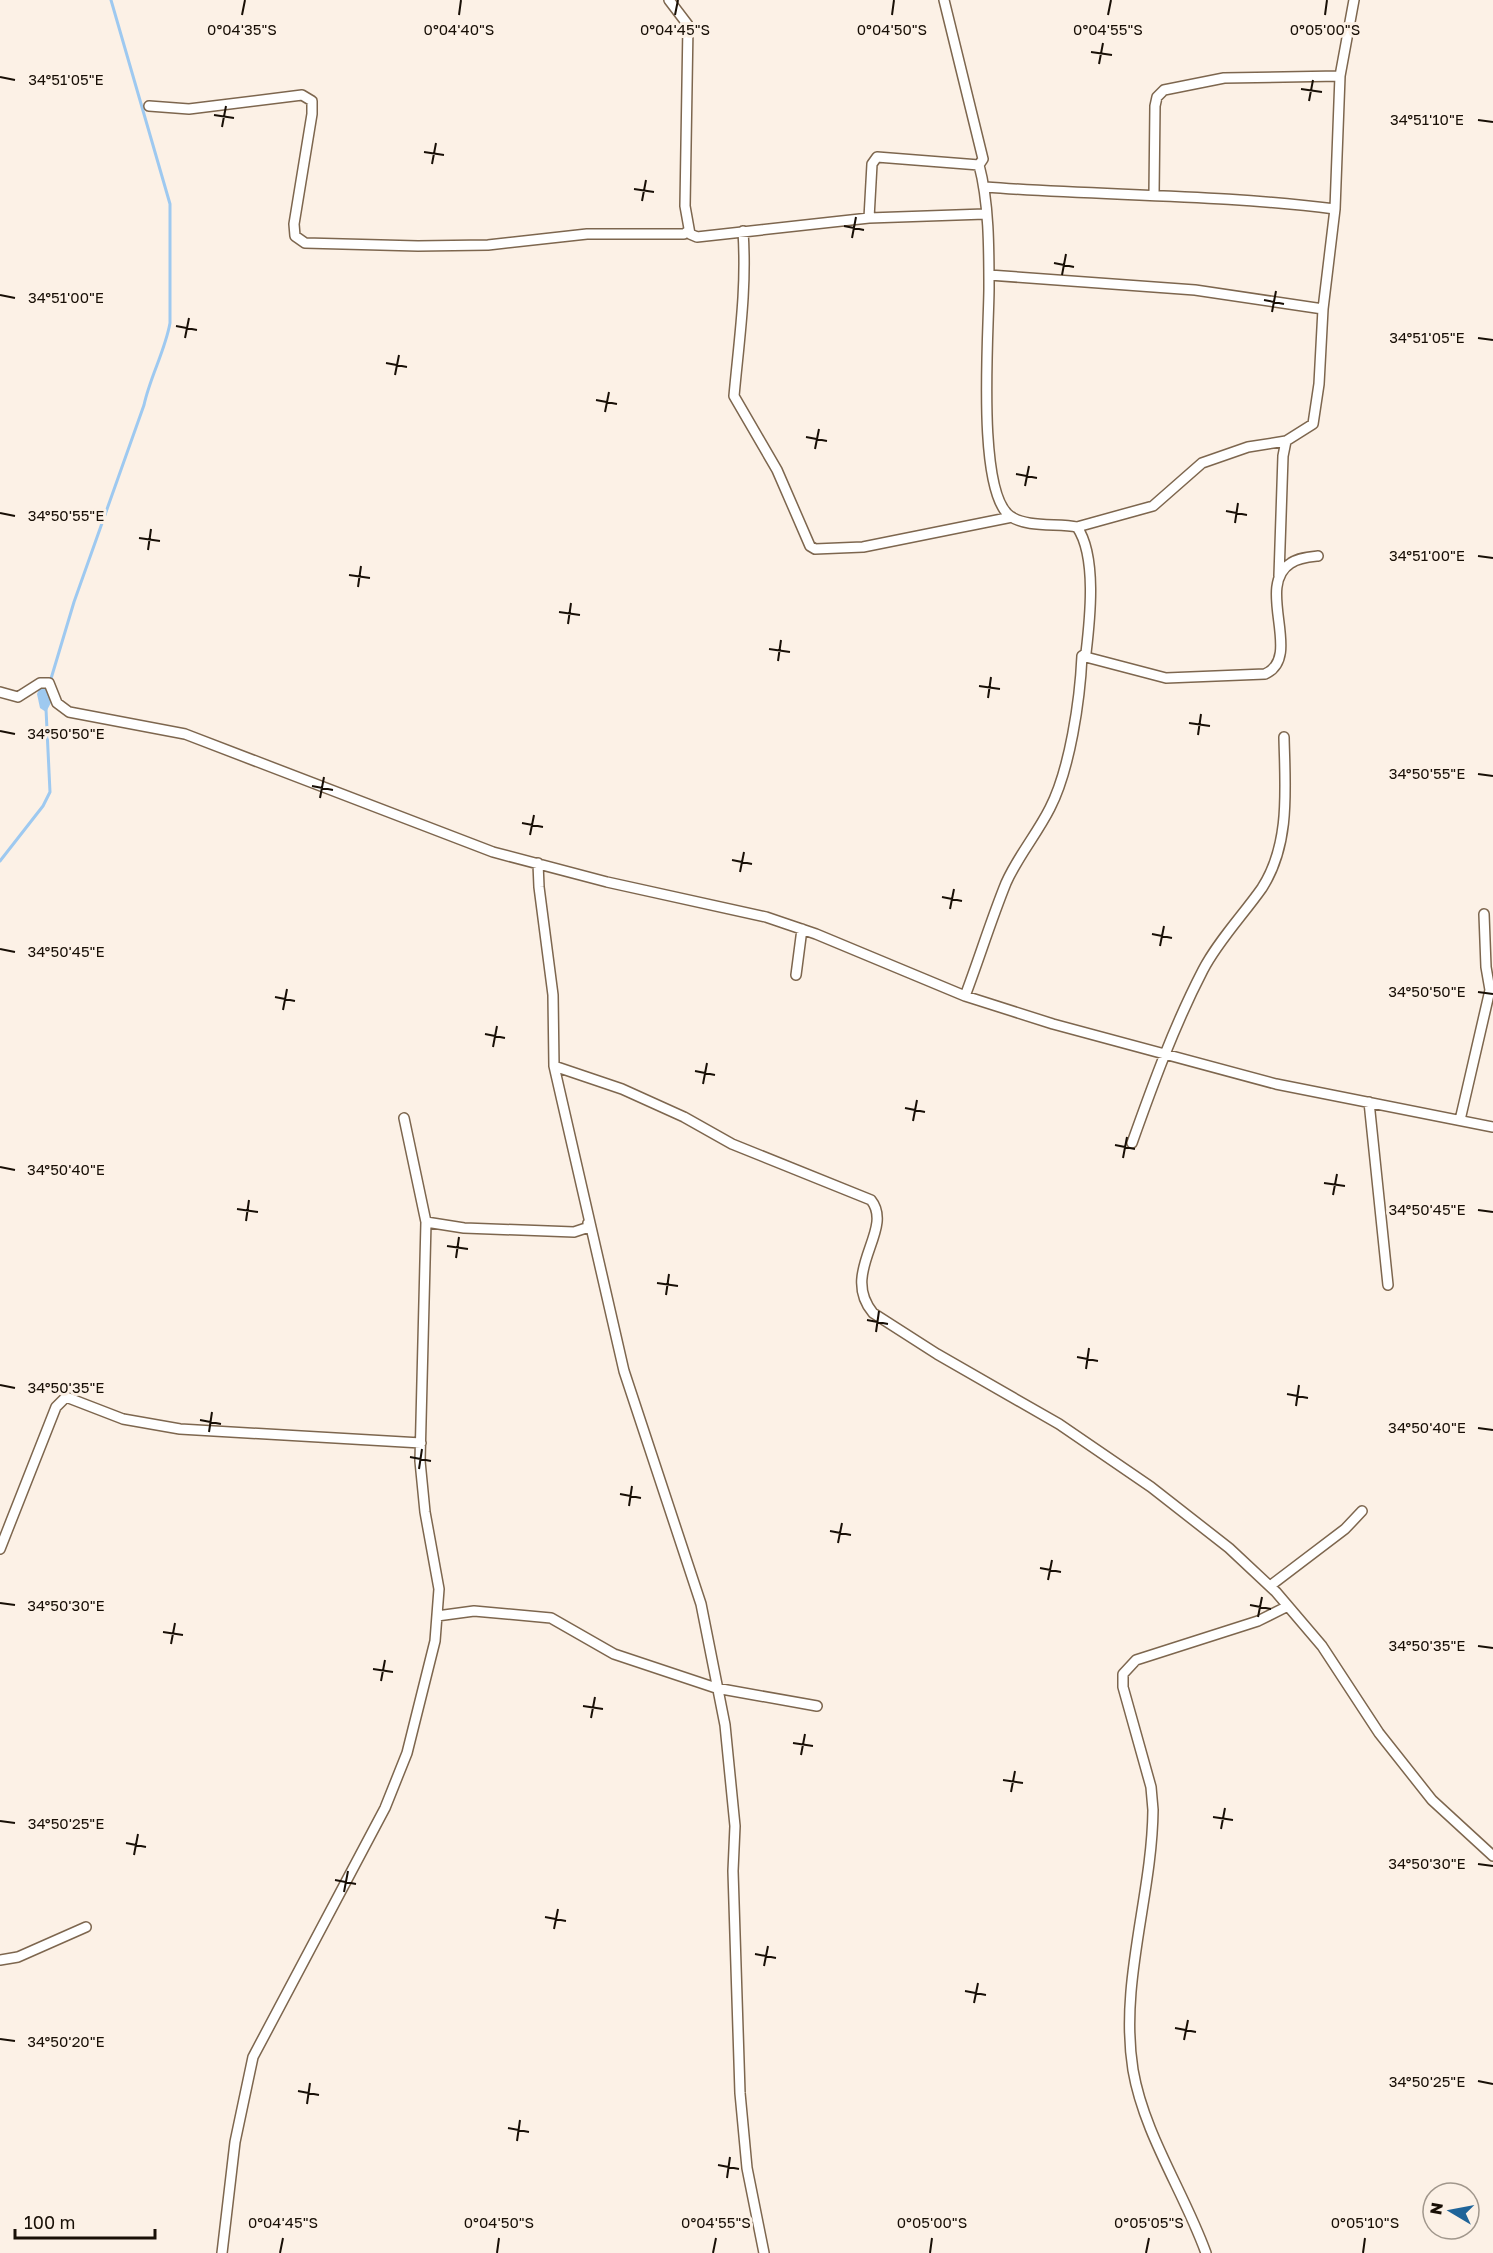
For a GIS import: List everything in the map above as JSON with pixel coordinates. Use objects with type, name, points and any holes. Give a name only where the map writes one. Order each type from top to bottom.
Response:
[{"type":"street","points":[[669,0],[688,25],[685,199],[688,231]]},
{"type":"street","points":[[944,0],[983,159],[979,165],[985,188],[989,275],[985,363],[991,466],[1000,503],[1012,518]]},
{"type":"street","points":[[743,231],[746,278],[739,369],[734,396],[777,470],[810,546],[815,549],[863,547],[1012,518],[1077,527],[1153,506],[1194,470],[1214,458],[1248,447],[1286,441],[1309,427],[1315,419],[1323,309],[1335,209],[1340,76],[1354,0]]},
{"type":"street","points":[[1154,194],[1155,105],[1157,97],[1164,90],[1247,77],[1340,76]]},
{"type":"street","points":[[149,106],[189,109],[302,95],[309,97],[312,101],[312,114],[294,224],[295,237],[305,243],[488,245],[587,234],[684,234],[688,231]]},
{"type":"street","points":[[868,218],[872,164],[878,157],[979,165]]},
{"type":"street","points":[[985,188],[1054,193],[1154,194],[1273,201],[1335,209]]},
{"type":"street","points":[[688,231],[697,237],[868,218],[985,214]]},
{"type":"street","points":[[989,275],[1194,290],[1323,309]]},
{"type":"street","points":[[1082,656],[1166,678],[1265,674],[1274,669],[1280,657],[1277,593],[1283,456],[1286,441]]},
{"type":"street","points":[[965,996],[1005,885],[1016,862],[1051,806],[1070,744],[1081,686],[1082,656],[1086,653],[1089,622],[1089,581],[1084,540],[1077,527]]},
{"type":"street","points":[[1279,576],[1294,561],[1318,556]]},
{"type":"street","points":[[0,692],[18,696],[40,683],[49,683],[57,703],[64,710],[93,718],[184,734],[493,852],[607,882],[766,917],[802,929],[965,996],[1053,1024],[1276,1084],[1493,1127]]},
{"type":"street","points":[[1132,1143],[1164,1054],[1204,968],[1263,885],[1272,866],[1286,819],[1284,736]]},
{"type":"street","points":[[538,862],[540,897],[553,995],[554,1066],[624,1371],[701,1604],[725,1725],[735,1826],[733,1871],[740,2093],[747,2168],[764,2253]]},
{"type":"street","points":[[1460,1120],[1491,990],[1486,967],[1484,914]]},
{"type":"street","points":[[796,975],[802,929]]},
{"type":"street","points":[[554,1066],[622,1089],[684,1117],[732,1144],[790,1169],[865,1195],[876,1205],[878,1212],[860,1284],[866,1303],[873,1312],[937,1354],[1059,1424],[1142,1481],[1220,1541],[1270,1586],[1323,1646],[1379,1733],[1432,1800],[1493,1856]]},
{"type":"street","points":[[1369,1102],[1388,1285]]},
{"type":"street","points":[[222,2253],[235,2142],[253,2057],[385,1808],[407,1753],[435,1641],[439,1589],[421,1478],[426,1222],[404,1118]]},
{"type":"street","points":[[426,1222],[464,1228],[574,1232],[589,1227],[588,1222]]},
{"type":"street","points":[[0,1549],[56,1407],[66,1397],[123,1419],[180,1429],[422,1443]]},
{"type":"street","points":[[1270,1586],[1345,1529],[1362,1511]]},
{"type":"street","points":[[1206,2253],[1193,2217],[1153,2131],[1139,2096],[1133,2071],[1130,1998],[1153,1810],[1151,1787],[1123,1687],[1123,1674],[1136,1660],[1258,1621],[1288,1606]]},
{"type":"street","points":[[438,1616],[474,1611],[551,1618],[614,1654],[716,1688],[817,1706]]},
{"type":"street","points":[[0,1960],[18,1957],[86,1927]]},
{"type":"water","points":[[49,686],[54,697],[46,712],[40,708],[37,694],[40,687]]},
{"type":"waterway","points":[[50,682],[74,602],[165,344],[170,323],[170,204],[111,0]]},
{"type":"waterway","points":[[0,861],[43,806],[50,792],[46,709]]}]
